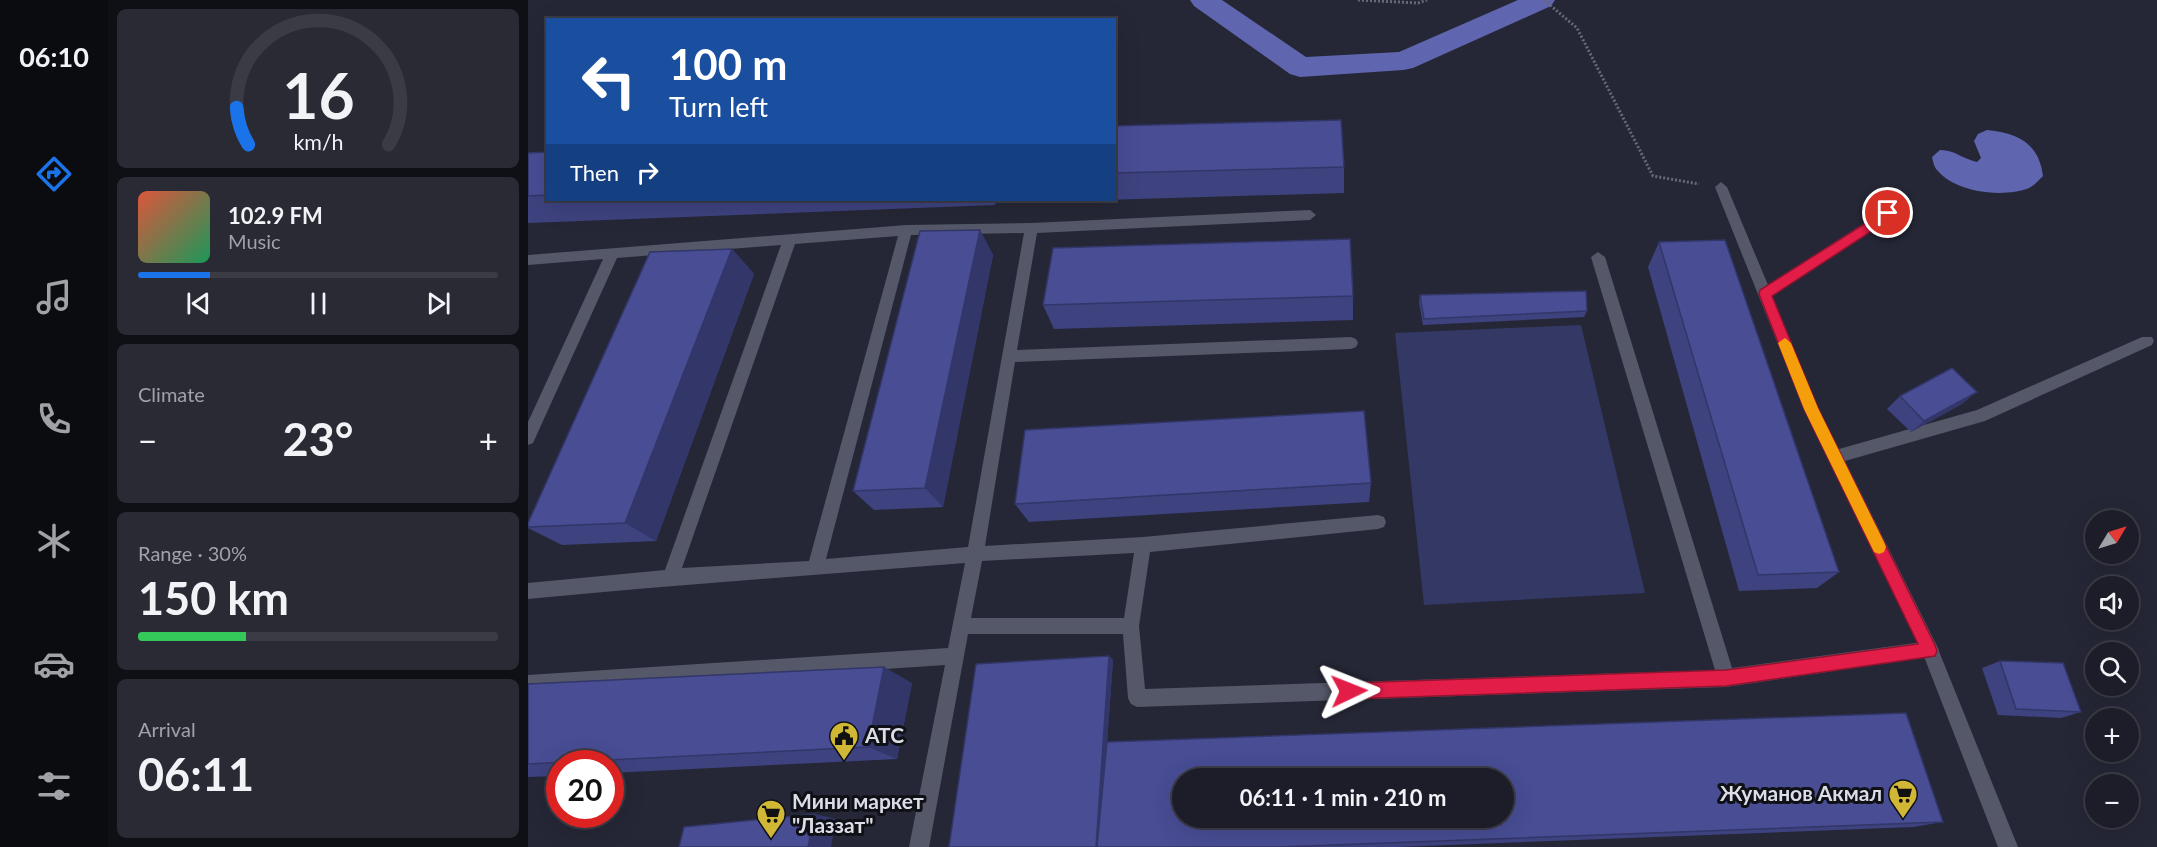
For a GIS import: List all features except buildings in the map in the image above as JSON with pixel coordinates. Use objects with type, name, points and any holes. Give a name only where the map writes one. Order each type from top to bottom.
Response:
[{"type":"street","points":[[1721,187],[1811,409],[1930,651],[2008,847]]},
{"type":"street","points":[[1765,294],[1888,213]]},
{"type":"street","points":[[528,260],[906,230],[1031,228],[1310,215]]},
{"type":"street","points":[[919,847],[975,554],[1031,228]]},
{"type":"street","points":[[815,568],[906,230]]},
{"type":"street","points":[[671,577],[790,239]]},
{"type":"street","points":[[528,438],[612,254]]},
{"type":"street","points":[[1598,257],[1726,678]]},
{"type":"street","points":[[1835,457],[1980,416],[2147,341]]},
{"type":"street","points":[[1008,357],[1351,343]]},
{"type":"street","points":[[528,591],[671,577],[815,568],[975,554],[1143,545],[1378,522]]},
{"type":"street","points":[[1143,545],[1131,626],[1137,698],[1726,678],[1930,651]]},
{"type":"street","points":[[961,626],[1131,626]]},
{"type":"street","points":[[528,684],[956,656]]},
{"type":"path","points":[[1358,0],[1418,3],[1427,0]]},
{"type":"path","points":[[1544,0],[1576,28],[1653,176],[1721,187]]},
{"type":"shaded area","points":[[1987,130],[2009,134],[2026,142],[2037,156],[2043,176],[2029,188],[1993,193],[1956,184],[1936,169],[1932,157],[1940,150],[1950,151],[1977,162],[1981,158],[1974,141],[1978,134]]},
{"type":"shaded area","points":[[1581,325],[1645,593],[1424,605],[1395,333]]},
{"type":"waterway","points":[[1204,0],[1300,67],[1403,61],[1541,0]]},
{"type":"slow traffic","points":[[1785,343],[1811,409],[1879,547]]},
{"type":"place","name":"АТС","points":[[844,762]]},
{"type":"place","name":"Жуманов Акмал","points":[[1903,820]]},
{"type":"place","name":"Мини маркет \"Лаззат\"","points":[[771,840]]},
{"type":"route","points":[[1349,691],[1726,678],[1930,651],[1811,409],[1765,294],[1888,213]]}]
